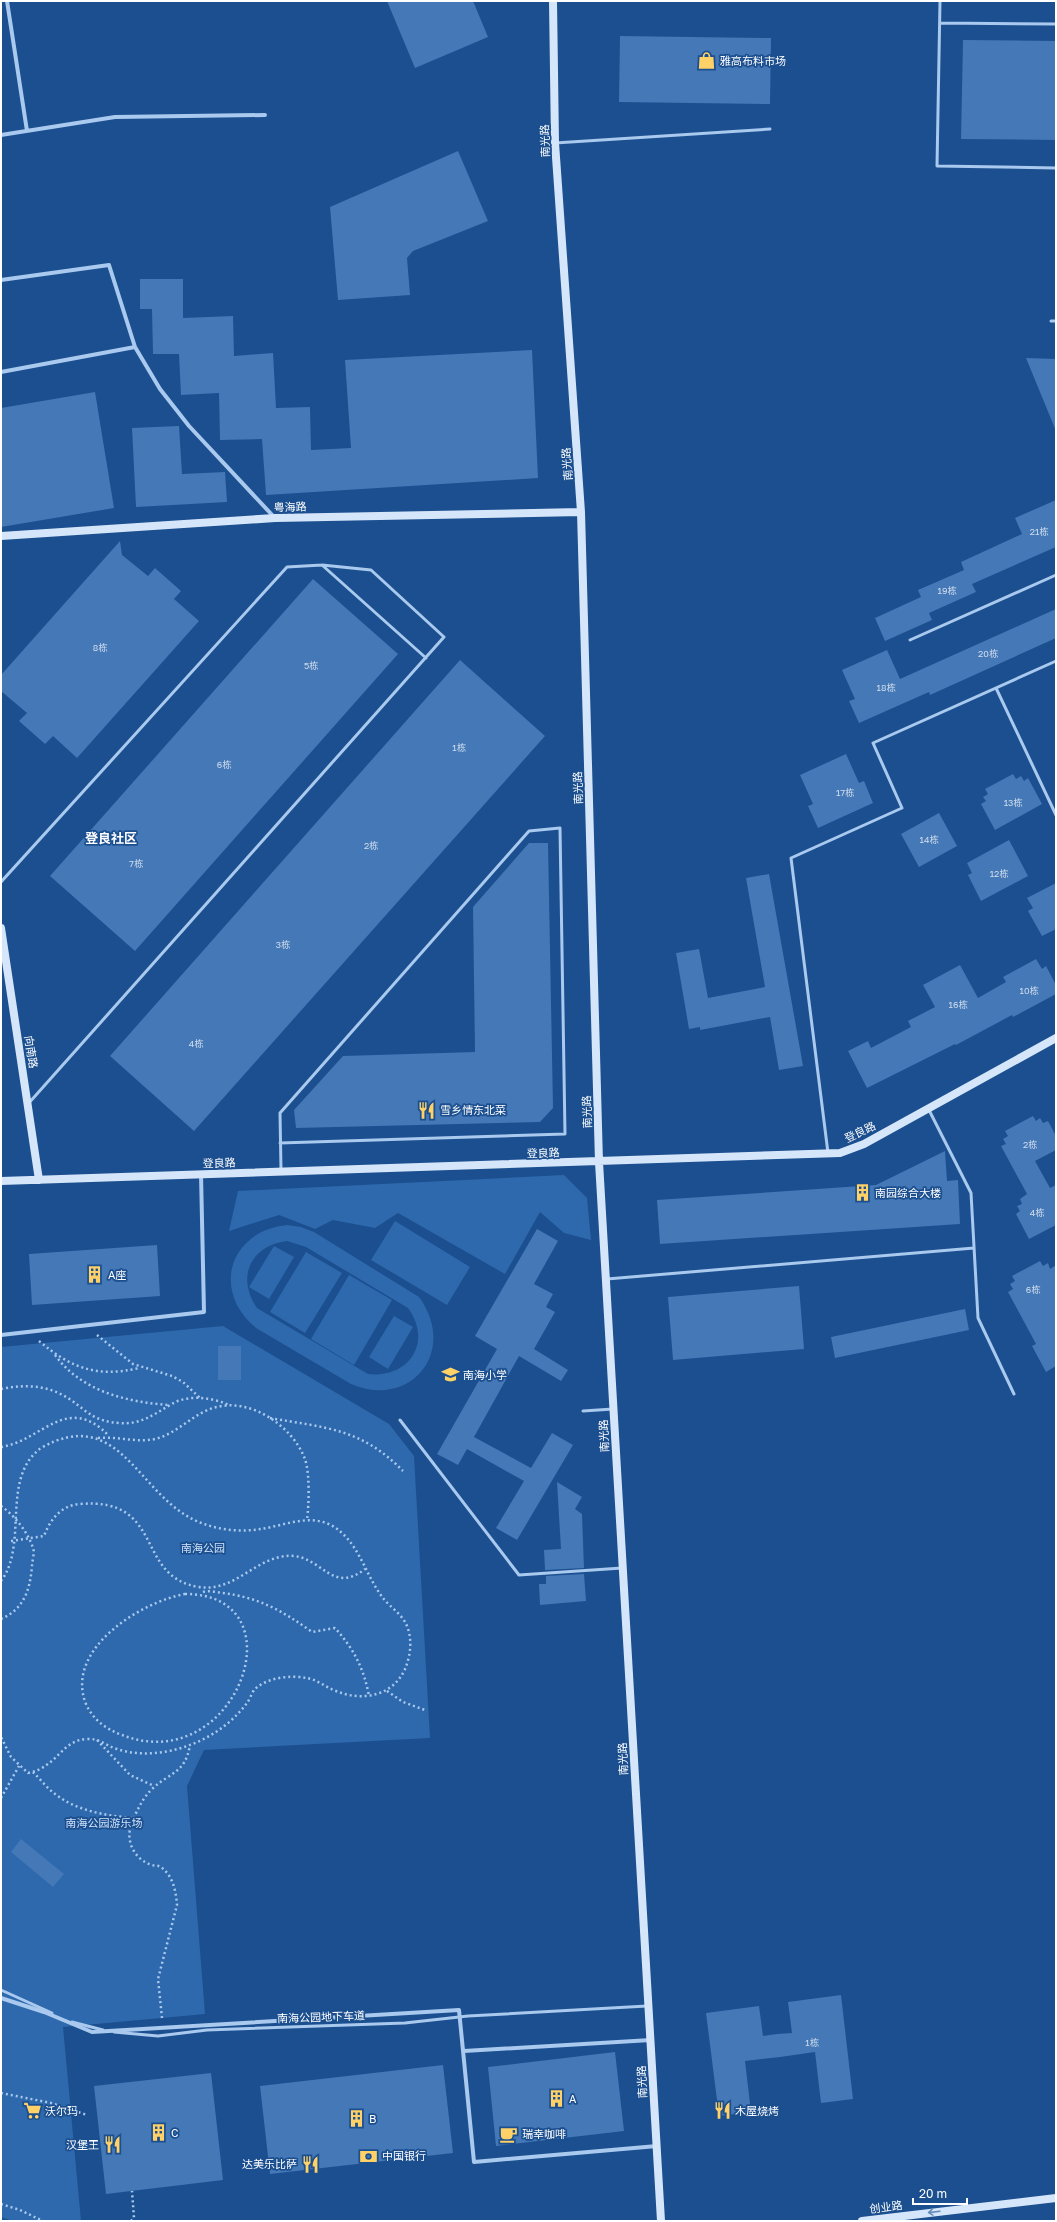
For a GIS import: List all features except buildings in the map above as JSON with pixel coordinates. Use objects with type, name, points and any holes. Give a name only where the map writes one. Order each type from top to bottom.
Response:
[{"type":"main road","name":"南光路","points":[[553,1],[555,143],[581,512],[600,1162],[622,1568],[661,2221]]},
{"type":"main road","name":"粤海路","points":[[1,536],[276,518],[581,512]]},
{"type":"main road","name":"向南路","points":[[1,928],[39,1180]]},
{"type":"main road","name":"登良路","points":[[1,1181],[829,1155],[851,1150],[1056,1038]]},
{"type":"main road","name":"创业路","points":[[862,2221],[1056,2198]]},
{"type":"street","points":[[7,1],[27,131]]},
{"type":"street","points":[[1,135],[115,117],[265,115]]},
{"type":"street","points":[[1,280],[109,265],[135,347],[160,389],[188,426],[276,518]]},
{"type":"street","points":[[1,372],[135,347]]},
{"type":"street","points":[[1,1335],[204,1312],[201,1174]]},
{"type":"street","points":[[1,1998],[44,2012],[92,2032],[460,2010],[474,2162],[657,2146]]},
{"type":"street","points":[[464,2051],[651,2040]]},
{"type":"lane","points":[[940,1],[937,166],[1056,168]]},
{"type":"lane","points":[[940,23],[1056,24]]},
{"type":"lane","points":[[555,143],[770,129]]},
{"type":"lane","points":[[1051,321],[1056,321]]},
{"type":"lane","points":[[322,565],[426,658]]},
{"type":"lane","points":[[1,882],[286,567],[322,565],[371,570],[444,637],[28,1105]]},
{"type":"lane","points":[[910,640],[1056,575]]},
{"type":"lane","points":[[829,1155],[791,858],[902,808],[873,743],[1056,661]]},
{"type":"lane","points":[[996,688],[1056,815]]},
{"type":"lane","points":[[280,1143],[565,1134],[560,828],[529,831],[280,1113],[280,1143],[281,1172]]},
{"type":"lane","points":[[928,1109],[971,1193],[978,1318],[1014,1394]]},
{"type":"lane","points":[[606,1279],[974,1248]]},
{"type":"lane","points":[[583,1411],[613,1409]]},
{"type":"lane","points":[[400,1420],[519,1575],[622,1568]]},
{"type":"lane","name":"南海公园地下车道","points":[[1,1990],[72,2022],[106,2030],[158,2036],[207,2030],[405,2023],[460,2017],[649,2006]]},
{"type":"path","points":[[86,1326],[125,1360],[139,1368]]},
{"type":"path","points":[[28,1332],[55,1355],[65,1368],[79,1379],[104,1392],[133,1400],[170,1405]]},
{"type":"path","points":[[55,1355],[77,1366],[94,1371],[114,1372],[139,1368],[150,1369],[172,1376],[183,1382],[200,1398]]},
{"type":"path","points":[[1,1389],[23,1386],[51,1389],[62,1394],[94,1417],[120,1423],[153,1417],[170,1405],[184,1400],[200,1398],[220,1401],[229,1405]]},
{"type":"path","points":[[97,1439],[109,1437],[128,1441],[155,1439],[179,1429],[208,1410],[229,1405],[240,1406],[269,1418],[322,1426],[351,1434],[379,1449],[403,1471]]},
{"type":"path","points":[[269,1418],[288,1432],[305,1460],[308,1483],[306,1520]]},
{"type":"path","points":[[1,1447],[19,1442],[52,1423],[66,1419],[80,1419],[89,1422],[97,1426],[109,1437]]},
{"type":"path","points":[[1,1737],[11,1757],[28,1773],[54,1762],[70,1743],[86,1738],[96,1739],[114,1749],[130,1752],[162,1752],[190,1745],[221,1729],[241,1710],[255,1689],[277,1679],[289,1677],[308,1678],[317,1680],[337,1692],[348,1695],[369,1696],[387,1691],[397,1682],[404,1672],[410,1655],[410,1637],[404,1620],[376,1589],[343,1534],[320,1522],[306,1520],[286,1522],[260,1529],[245,1530],[230,1530],[202,1523],[188,1517],[171,1504],[119,1450],[97,1439],[79,1436],[60,1439],[40,1448],[22,1465]]},
{"type":"path","points":[[11,1541],[44,1536],[53,1517],[69,1506],[97,1502],[108,1504],[129,1514],[137,1522],[155,1556],[171,1574],[180,1582],[203,1588],[212,1588],[233,1582],[269,1560],[286,1556],[307,1560],[326,1573],[338,1578],[352,1577],[365,1569]]},
{"type":"path","points":[[1,1506],[12,1515],[33,1548],[29,1588],[20,1607],[1,1619]]},
{"type":"path","points":[[1,1581],[7,1573],[11,1541],[12,1508]]},
{"type":"path","points":[[203,1588],[204,1596]]},
{"type":"path","points":[[203,1592],[234,1594],[259,1600],[284,1613],[312,1632],[335,1628],[349,1644],[356,1656],[362,1668],[369,1696]]},
{"type":"path","points":[[196,1594],[204,1596],[218,1601],[234,1613],[240,1621],[247,1639],[247,1656],[242,1680],[227,1707],[204,1727],[178,1738],[164,1741],[136,1740],[122,1736],[101,1724],[88,1708],[82,1690],[84,1671],[96,1648],[118,1625],[145,1607],[174,1596],[196,1594]]},
{"type":"path","points":[[387,1691],[403,1702],[425,1710]]},
{"type":"path","points":[[96,1739],[130,1775],[155,1787]]},
{"type":"path","points":[[163,2027],[158,1979],[177,1905],[177,1895],[174,1885],[165,1872],[159,1866],[144,1861],[133,1849],[130,1833],[134,1818],[145,1797],[155,1787],[180,1769],[186,1762],[190,1745]]},
{"type":"path","points":[[1,1798],[19,1766]]},
{"type":"path","points":[[33,1772],[54,1794],[70,1803],[102,1814],[134,1818]]},
{"type":"path","points":[[1,2093],[51,2103],[87,2115]]},
{"type":"path","points":[[131,2221],[134,2218],[132,2191]]},
{"type":"path","points":[[1,2204],[20,2210],[43,2221]]},
{"type":"green space","points":[[564,1175],[587,1198],[591,1240],[564,1233],[540,1212],[505,1274],[398,1213],[375,1228],[333,1220],[315,1229],[279,1215],[229,1231],[238,1191]]},
{"type":"green space","points":[[395,1221],[470,1267],[447,1305],[371,1260]]},
{"type":"green space","points":[[287,1225],[301,1227],[314,1232],[419,1297],[430,1317],[433,1337],[431,1355],[422,1370],[410,1382],[393,1389],[373,1390],[351,1384],[256,1328],[242,1313],[234,1297],[231,1281],[233,1265],[240,1250],[251,1238],[267,1230]],"holes":[[[287,1241],[306,1247],[408,1308],[415,1321],[418,1333],[417,1345],[413,1356],[405,1364],[395,1371],[383,1374],[368,1374],[257,1308],[251,1296],[248,1285],[250,1265],[256,1256],[264,1249],[274,1244]]]},
{"type":"green space","points":[[274,1246],[294,1257],[269,1299],[249,1287]]},
{"type":"green space","points":[[306,1252],[342,1273],[305,1333],[270,1312]]},
{"type":"green space","points":[[349,1275],[392,1300],[354,1365],[311,1339]]},
{"type":"green space","points":[[394,1316],[413,1327],[388,1369],[369,1357]]},
{"type":"green space","name":"南海公园","points":[[223,1326],[389,1424],[414,1456],[430,1738],[204,1750],[187,1786],[205,2014],[63,2027],[81,2221],[13,2221],[1,2217],[1,1347]]},
{"type":"place","name":"雅高布料市场","points":[[707,61]]},
{"type":"place","name":"雪乡情东北菜","points":[[427,1110]]},
{"type":"place","name":"南园综合大楼","points":[[862,1193]]},
{"type":"place","name":"A座","points":[[95,1275]]},
{"type":"place","name":"南海小学","points":[[450,1375]]},
{"type":"place","name":"A","points":[[556,2099]]},
{"type":"place","name":"沃尔玛","points":[[32,2111]]},
{"type":"place","name":"木屋烧烤","points":[[722,2111]]},
{"type":"place","name":"B","points":[[356,2119]]},
{"type":"place","name":"C","points":[[158,2133]]},
{"type":"place","name":"瑞幸咖啡","points":[[509,2134]]},
{"type":"place","name":"汉堡王","points":[[112,2145]]},
{"type":"place","name":"中国银行","points":[[369,2156]]},
{"type":"place","name":"达美乐比萨","points":[[310,2164]]},
{"type":"district","name":"登良社区","points":[[111,838]]},
{"type":"park label","name":"南海公园游乐场","points":[[104,1823]]}]
